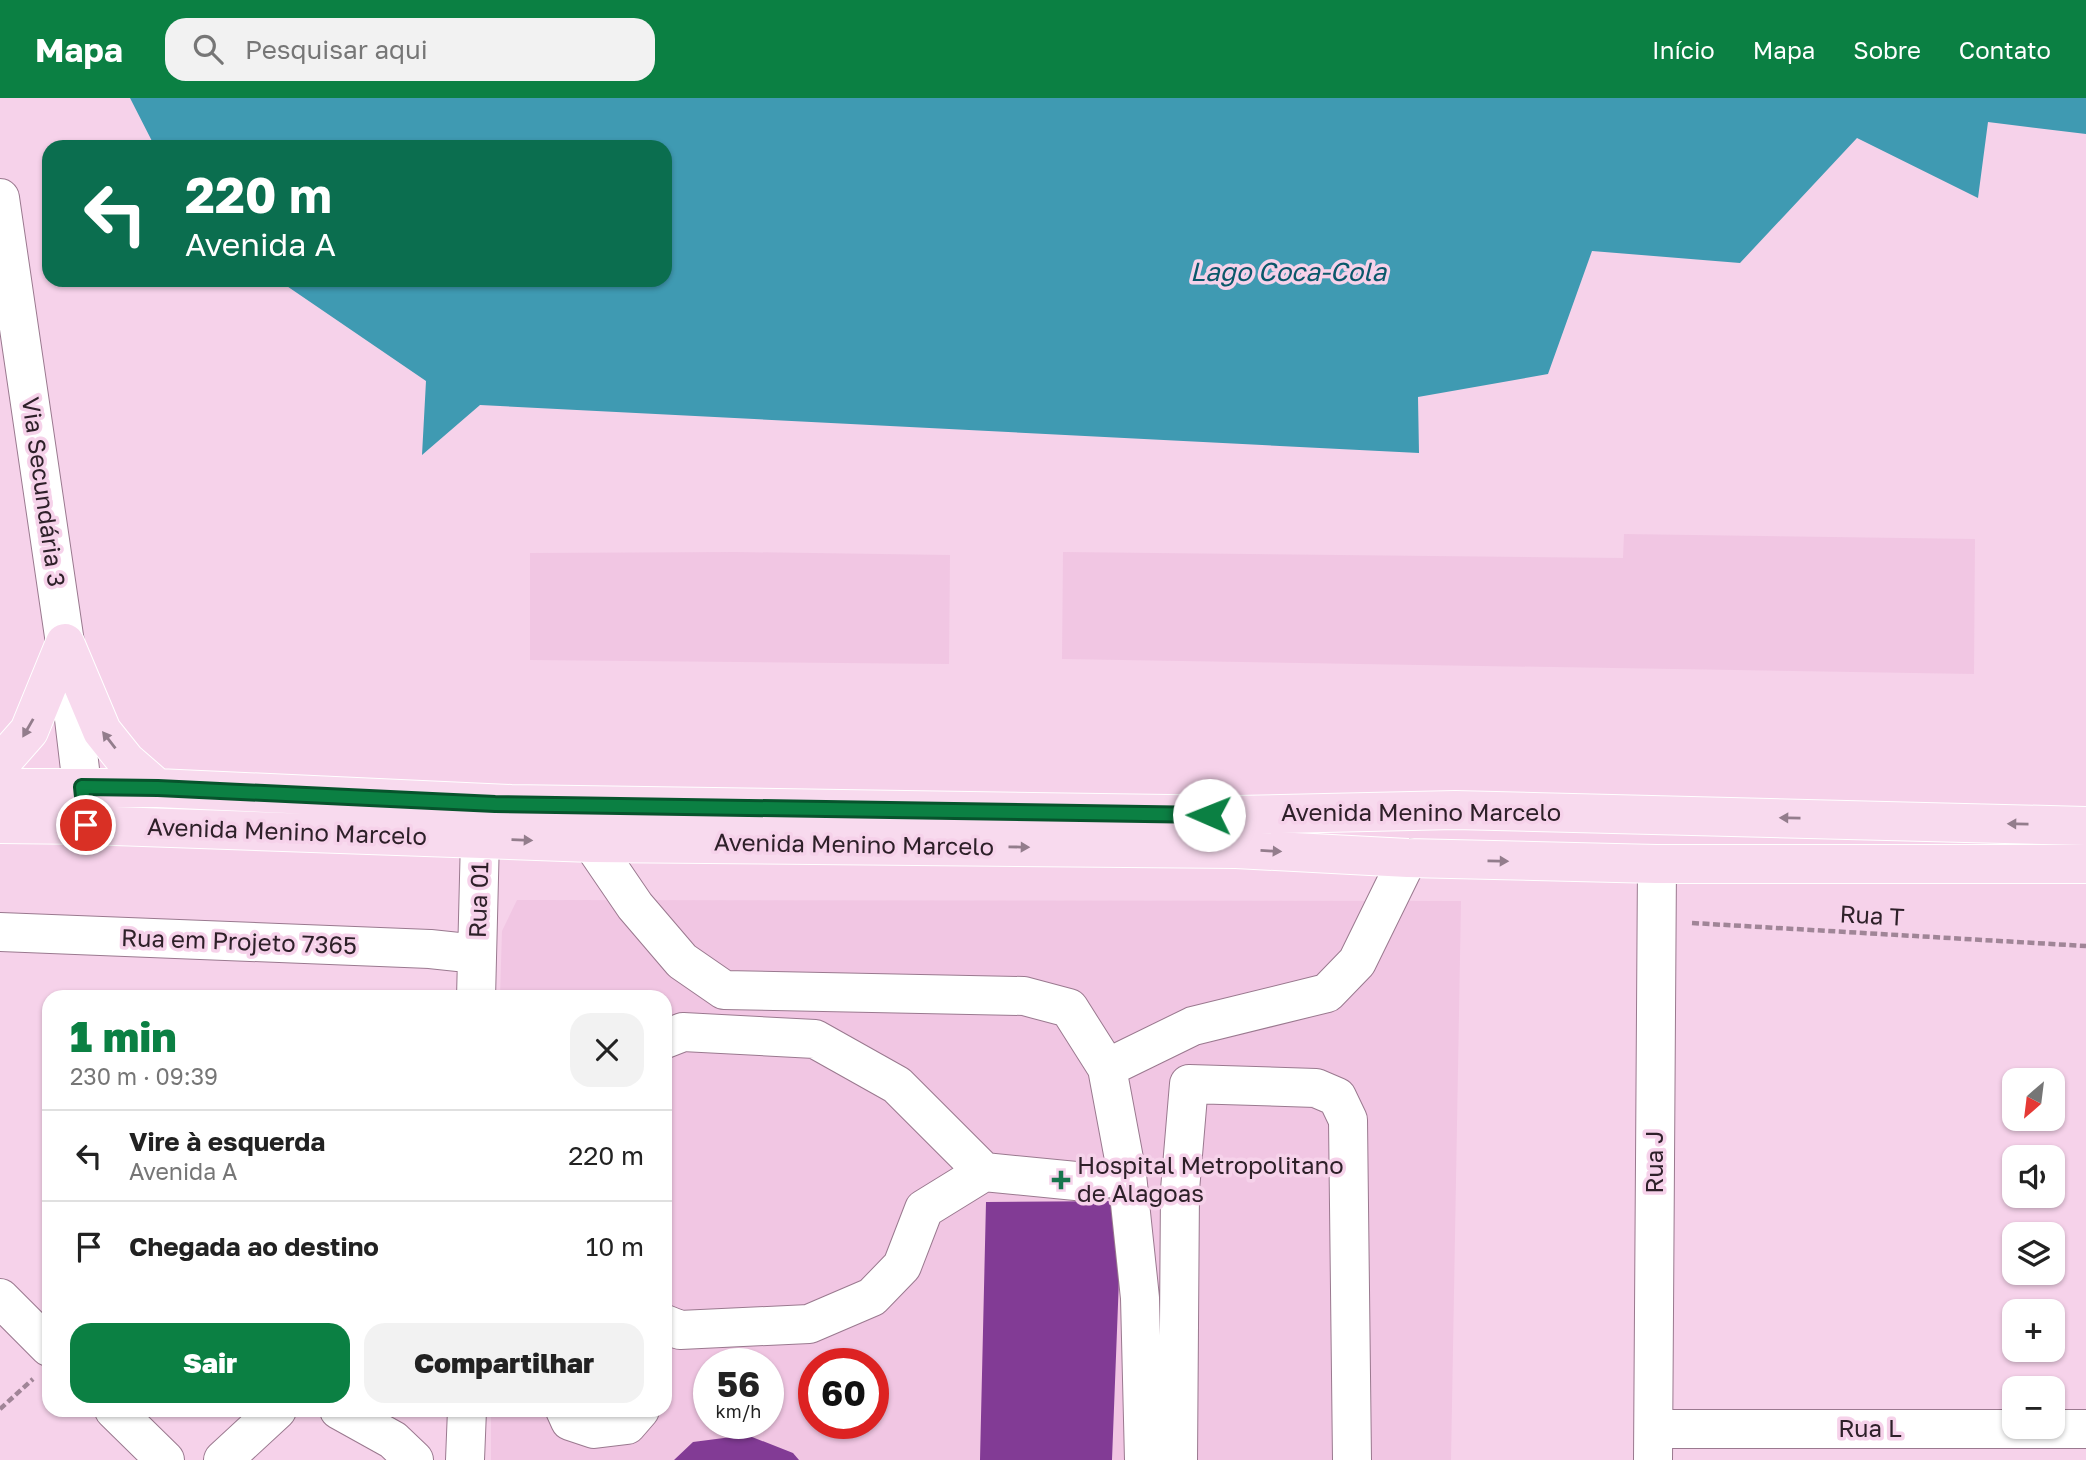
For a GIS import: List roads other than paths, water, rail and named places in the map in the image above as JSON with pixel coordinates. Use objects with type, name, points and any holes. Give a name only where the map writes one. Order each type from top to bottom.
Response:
[{"type":"main road","points":[[0,764],[29,731],[65,643]]},
{"type":"main road","points":[[65,643],[102,731],[126,761],[158,788]]},
{"type":"main road","name":"Avenida Menino Marcelo","points":[[0,788],[158,788],[480,821],[592,843],[1236,849],[1408,859],[1657,864],[2086,864]]},
{"type":"main road","name":"Avenida Menino Marcelo","points":[[0,824],[1237,815],[1455,810],[2086,826]]},
{"type":"street","name":"Via Secundária 3","points":[[0,198],[14,393],[65,643],[86,825]]},
{"type":"street","name":"Rua 01","points":[[476,990],[480,821]]},
{"type":"street","points":[[592,843],[635,906],[682,961],[724,990],[1024,996],[1069,1008],[1107,1068],[1127,1175],[1140,1298],[1144,1460]]},
{"type":"street","points":[[1107,1068],[1193,1026],[1327,993],[1357,962],[1408,859]]},
{"type":"street","name":"Rua J","points":[[1653,1445],[1657,864]]},
{"type":"street","name":"Rua em Projeto 7365","points":[[0,932],[430,949],[477,954]]},
{"type":"street","points":[[672,1037],[683,1032],[816,1039],[897,1085],[984,1172]]},
{"type":"street","points":[[1178,1460],[1180,1190],[1189,1084],[1316,1088],[1337,1097],[1348,1120],[1352,1460]]},
{"type":"street","points":[[672,1327],[680,1330],[809,1324],[872,1297],[902,1266],[925,1209],[984,1172],[1086,1182],[1127,1175]]},
{"type":"street","points":[[0,1297],[42,1357]]},
{"type":"street","points":[[1140,1298],[1178,1300]]},
{"type":"street","points":[[121,1417],[165,1460]]},
{"type":"street","points":[[223,1460],[269,1417]]},
{"type":"street","points":[[351,1417],[393,1440],[414,1460]]},
{"type":"street","points":[[465,1460],[467,1417]]},
{"type":"street","points":[[568,1417],[570,1422],[594,1429],[627,1425],[634,1417]]},
{"type":"street","name":"Rua L","points":[[1653,1445],[2086,1429]]},
{"type":"water","name":"Lago Coca-Cola","points":[[130,98],[2086,98],[2086,134],[1988,122],[1978,198],[1857,138],[1740,263],[1592,251],[1548,374],[1418,397],[1419,453],[480,405],[422,455],[426,381],[288,287],[672,287],[672,140],[151,140]]},
{"type":"place","name":"Hospital Metropolitano de Alagoas","points":[[1061,1180]]}]
